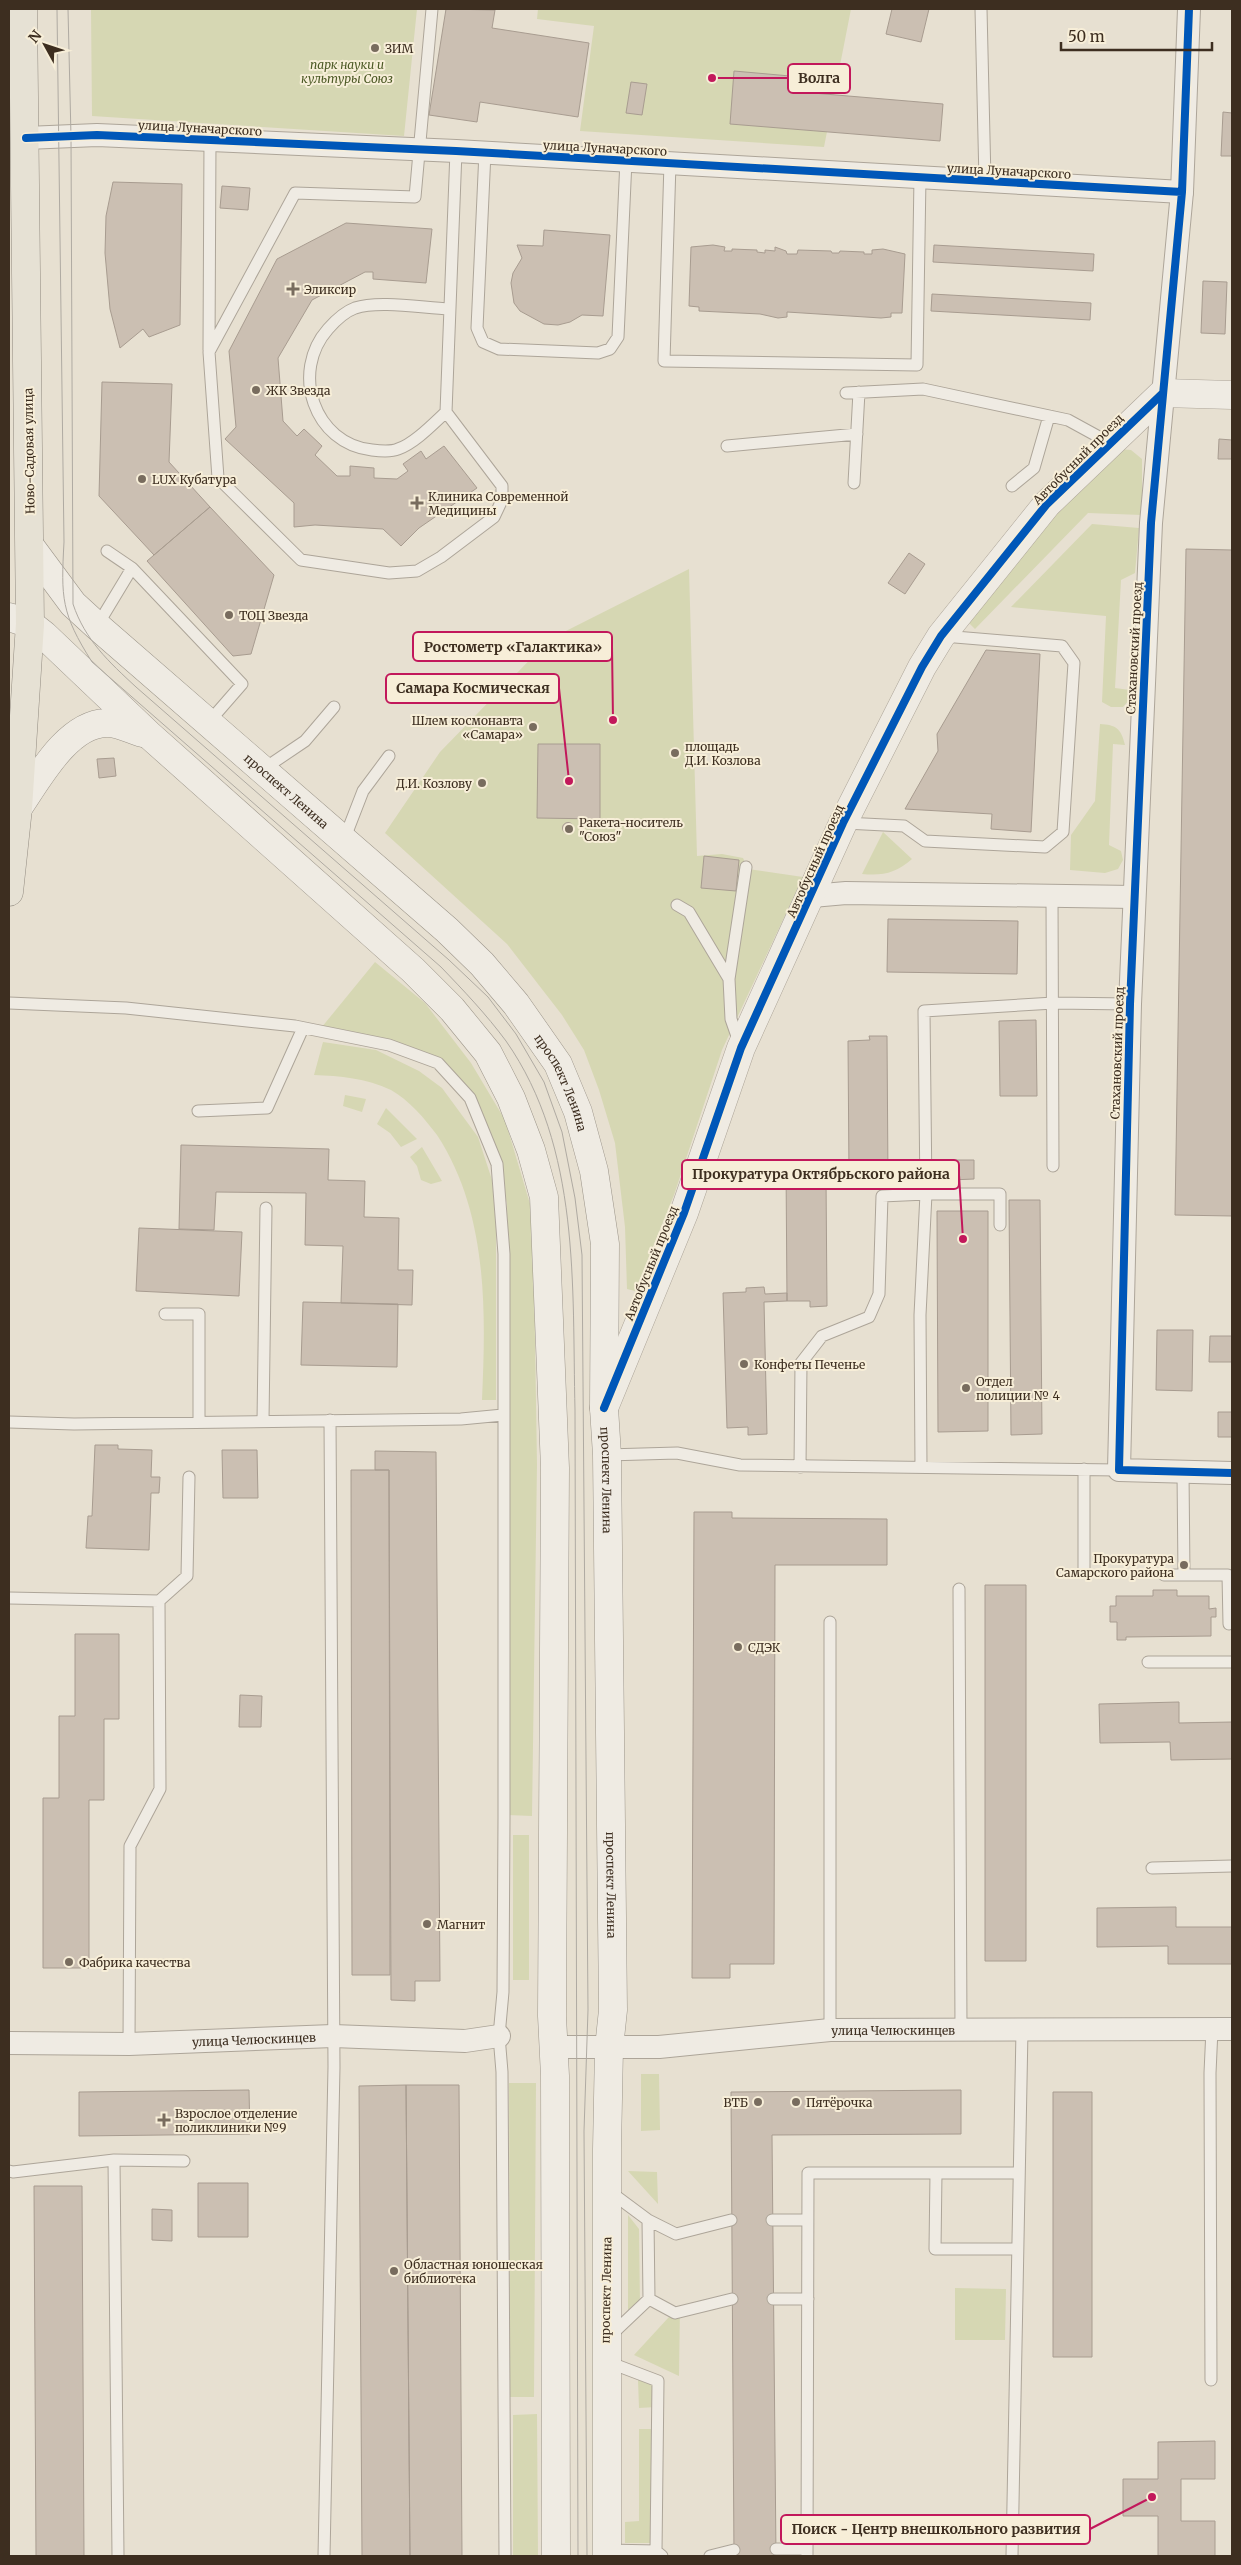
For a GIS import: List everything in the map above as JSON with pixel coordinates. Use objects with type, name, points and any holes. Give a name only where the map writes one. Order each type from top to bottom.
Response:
[{"type":"main road","name":"Ново-Садовая улица","points":[[9,892],[18,808],[20,620],[30,546],[23,9]]},
{"type":"main road","points":[[1163,393],[1232,395]]},
{"type":"main road","name":"Автобусный проезд","points":[[604,1408],[684,1213],[741,1048],[812,896],[843,823],[914,683],[941,636],[1047,504],[1163,393]]},
{"type":"main road","name":"проспект Ленина","points":[[30,546],[73,604],[343,842],[447,930],[482,964],[516,1004],[558,1064],[578,1112],[594,1171],[605,1244],[604,1408],[607,1455],[614,2010],[609,2048],[607,2190],[605,2351],[607,2553]]},
{"type":"main road","points":[[20,620],[413,970],[452,1009],[488,1053],[511,1098],[531,1150],[544,1197],[555,1468],[552,2007],[554,2047],[556,2556]]},
{"type":"main road","points":[[18,808],[47,766],[70,739],[89,726],[108,722],[148,734]]},
{"type":"street","points":[[1163,393],[1182,192],[1189,9]]},
{"type":"street","name":"улица Луначарского","points":[[26,138],[98,135],[485,152],[1182,192]]},
{"type":"street","name":"Стахановский проезд","points":[[1119,1470],[1134,897],[1151,523],[1163,393]]},
{"type":"street","points":[[812,896],[846,893],[1134,897]]},
{"type":"street","points":[[1119,1470],[1232,1473]]},
{"type":"street","name":"улица Челюскинцев","points":[[554,2047],[609,2048],[658,2046],[830,2030],[1222,2029]]},
{"type":"street","name":"улица Челюскинцев","points":[[9,2043],[129,2044],[333,2036],[465,2041],[500,2036]]},
{"type":"lane","points":[[209,352],[295,193],[415,198],[432,9]]},
{"type":"lane","points":[[981,9],[985,181]]},
{"type":"lane","points":[[210,140],[209,352],[218,478],[301,560],[389,573],[417,571],[440,557],[494,517],[502,500],[502,486],[446,412],[456,151]]},
{"type":"lane","points":[[485,152],[476,328],[483,342],[499,349],[598,354],[610,349],[618,337],[626,160]]},
{"type":"lane","points":[[670,163],[664,361],[916,365],[920,177]]},
{"type":"lane","points":[[446,412],[399,449],[379,451],[362,449],[342,441],[318,415],[311,397],[308,375],[313,352],[323,335],[336,320],[355,308],[376,306],[449,310]]},
{"type":"lane","points":[[846,393],[923,390],[1068,420],[1110,443]]},
{"type":"lane","points":[[854,483],[859,392]]},
{"type":"lane","points":[[1012,486],[1034,468],[1049,416]]},
{"type":"lane","points":[[727,446],[857,434]]},
{"type":"lane","points":[[107,551],[132,568],[242,684],[208,723]]},
{"type":"lane","points":[[97,626],[132,568]]},
{"type":"lane","points":[[843,823],[904,826],[925,841],[1046,847],[1063,832],[1074,663],[1062,646],[941,636]]},
{"type":"lane","points":[[262,770],[305,741],[334,708]]},
{"type":"lane","points":[[343,842],[363,791],[389,756]]},
{"type":"lane","points":[[741,1048],[731,1018],[729,979],[746,867]]},
{"type":"lane","points":[[1052,897],[1054,1003],[1053,1166]]},
{"type":"lane","points":[[676,905],[689,912],[729,979]]},
{"type":"lane","points":[[9,1003],[126,1008],[303,1028],[389,1044],[438,1063],[470,1098],[497,1164],[504,1254],[504,1827],[503,1992],[500,2036],[505,2556]]},
{"type":"lane","points":[[921,1467],[920,1315],[926,1194],[924,1011],[1054,1003],[1130,1004]]},
{"type":"lane","points":[[198,1111],[267,1108],[303,1028]]},
{"type":"lane","points":[[800,1467],[801,1363],[822,1336],[869,1317],[879,1294],[882,1196],[1000,1194],[1000,1225]]},
{"type":"lane","points":[[263,1421],[266,1208]]},
{"type":"lane","points":[[165,1314],[199,1314],[199,1422]]},
{"type":"lane","points":[[9,1422],[59,1424],[503,1416]]},
{"type":"lane","points":[[324,2556],[333,2036],[330,1420]]},
{"type":"lane","points":[[607,1455],[677,1453],[740,1465],[800,1467],[1119,1470]]},
{"type":"lane","points":[[1084,1469],[1084,1572]]},
{"type":"lane","points":[[1183,1472],[1184,1575]]},
{"type":"lane","points":[[9,1598],[159,1600],[187,1576],[188,1478]]},
{"type":"lane","points":[[1164,1575],[1228,1575],[1229,1624]]},
{"type":"lane","points":[[959,1589],[961,2030]]},
{"type":"lane","points":[[129,2044],[130,1846],[160,1789],[159,1600]]},
{"type":"lane","points":[[830,1622],[830,2030]]},
{"type":"lane","points":[[1148,1662],[1232,1662]]},
{"type":"lane","points":[[1152,1868],[1232,1866]]},
{"type":"lane","points":[[1210,2380],[1210,2073],[1222,2029]]},
{"type":"lane","points":[[1012,2556],[1022,2030]]},
{"type":"lane","points":[[114,2160],[118,2556]]},
{"type":"lane","points":[[9,2171],[114,2160],[184,2160]]},
{"type":"lane","points":[[776,2549],[807,2553],[808,2173],[1019,2173]]},
{"type":"lane","points":[[936,2173],[935,2249],[1017,2248]]},
{"type":"lane","points":[[607,2190],[648,2220],[676,2234],[731,2220]]},
{"type":"lane","points":[[607,2553],[660,2554],[658,2381],[605,2351],[649,2299],[648,2220]]},
{"type":"lane","points":[[772,2220],[808,2220]]},
{"type":"lane","points":[[649,2299],[675,2313],[732,2299]]},
{"type":"lane","points":[[773,2299],[808,2299]]},
{"type":"lane","points":[[710,2556],[734,2550]]},
{"type":"green space","name":"парк науки и культуры Союз","points":[[91,9],[417,9],[404,136],[92,116]]},
{"type":"green space","points":[[538,9],[851,9],[824,147],[580,131],[594,26],[537,19]]},
{"type":"green space","points":[[1118,449],[1131,450],[1142,459],[1142,515],[1088,513],[975,629],[966,620],[1105,455]]},
{"type":"green space","points":[[1092,524],[1139,528],[1135,573],[1121,580],[1115,688],[1130,690],[1129,700],[1123,707],[1111,707],[1102,702],[1106,616],[1011,607]]},
{"type":"green space","points":[[689,569],[697,856],[722,854],[743,858],[748,869],[803,877],[722,1050],[674,1195],[635,1291],[627,1289],[625,1227],[615,1143],[599,1090],[584,1050],[562,1015],[507,944],[385,833],[440,752],[550,639]]},
{"type":"green space","points":[[1100,724],[1117,728],[1122,735],[1125,745],[1113,744],[1109,845],[1121,851],[1123,860],[1118,869],[1105,873],[1070,870],[1071,835],[1095,801]]},
{"type":"green space","points":[[883,832],[912,859],[900,868],[889,872],[862,874]]},
{"type":"green space","points":[[375,962],[425,1003],[471,1063],[505,1120],[533,1214],[537,1464],[532,1816],[508,1815],[510,1464],[507,1203],[490,1144],[475,1110],[428,1060],[317,1033]]},
{"type":"green space","points":[[323,1042],[376,1050],[419,1071],[442,1088],[478,1137],[492,1180],[496,1227],[496,1400],[482,1400],[484,1332],[480,1263],[475,1229],[454,1165],[437,1135],[416,1110],[398,1094],[363,1080],[314,1075]]},
{"type":"green space","points":[[345,1095],[366,1099],[362,1112],[343,1106]]},
{"type":"green space","points":[[386,1108],[417,1139],[401,1147],[390,1133],[377,1124]]},
{"type":"green space","points":[[422,1147],[442,1181],[431,1184],[421,1180],[417,1166],[410,1157]]},
{"type":"green space","points":[[513,1835],[529,1835],[529,1980],[513,1980]]},
{"type":"green space","points":[[641,2074],[659,2074],[660,2130],[641,2131]]},
{"type":"green space","points":[[509,2083],[536,2083],[534,2397],[510,2397]]},
{"type":"green space","points":[[628,2171],[657,2172],[658,2204]]},
{"type":"green space","points":[[628,2215],[639,2229],[640,2306],[628,2315]]},
{"type":"green space","points":[[955,2288],[1006,2289],[1005,2340],[955,2340]]},
{"type":"green space","points":[[680,2305],[679,2376],[634,2355]]},
{"type":"green space","points":[[643,2378],[655,2380],[656,2407],[639,2408],[638,2380]]},
{"type":"green space","points":[[537,2414],[538,2556],[513,2556],[513,2415]]},
{"type":"green space","points":[[639,2429],[654,2429],[654,2543],[625,2543],[625,2522],[639,2521]]},
{"type":"building","points":[[446,9],[495,10],[492,28],[589,43],[578,117],[480,102],[477,122],[429,115]]},
{"type":"building","points":[[892,9],[929,9],[921,42],[886,34]]},
{"type":"building","points":[[734,71],[790,76],[789,91],[943,104],[940,141],[730,124]]},
{"type":"building","points":[[631,82],[647,84],[642,115],[626,113]]},
{"type":"building","points":[[1223,112],[1232,113],[1232,156],[1221,156]]},
{"type":"building","points":[[113,182],[182,184],[180,325],[149,337],[143,329],[120,348],[110,309],[105,253],[106,216]]},
{"type":"building","points":[[222,186],[250,188],[248,210],[220,208]]},
{"type":"building","name":"ЖК Звезда","points":[[346,223],[432,229],[426,283],[373,279],[373,272],[365,272],[312,300],[278,358],[283,421],[297,436],[304,429],[322,446],[315,455],[337,476],[350,476],[350,466],[374,468],[374,478],[397,479],[408,471],[403,464],[421,451],[426,459],[444,446],[477,488],[419,528],[401,546],[383,529],[315,525],[294,527],[294,503],[225,439],[236,427],[229,351],[277,259]]},
{"type":"building","points":[[544,230],[610,235],[603,316],[582,315],[570,322],[558,325],[544,324],[520,311],[514,303],[511,283],[513,273],[522,258],[517,245],[543,246]]},
{"type":"building","points":[[713,245],[725,247],[724,251],[732,251],[732,249],[757,250],[757,252],[765,253],[765,250],[775,251],[775,247],[786,251],[787,254],[797,254],[798,250],[831,251],[832,253],[839,253],[840,251],[864,252],[864,254],[872,254],[872,250],[883,249],[905,254],[902,313],[891,313],[891,317],[881,318],[787,312],[787,317],[778,318],[760,314],[699,311],[699,307],[689,306],[691,247]]},
{"type":"building","points":[[934,245],[1094,254],[1093,271],[933,262]]},
{"type":"building","points":[[1203,281],[1227,282],[1225,334],[1201,333]]},
{"type":"building","points":[[932,294],[1091,303],[1090,320],[931,311]]},
{"type":"building","name":"LUX Кубатура","points":[[102,382],[172,384],[169,462],[210,507],[154,555],[99,496]]},
{"type":"building","points":[[1219,439],[1232,440],[1232,459],[1218,459]]},
{"type":"building","name":"ТОЦ Звезда","points":[[210,507],[274,575],[251,654],[233,656],[147,561]]},
{"type":"building","points":[[1186,549],[1232,550],[1232,1216],[1175,1215]]},
{"type":"building","points":[[909,553],[925,564],[905,594],[888,583]]},
{"type":"building","points":[[986,650],[1040,654],[1031,832],[991,829],[992,814],[905,809],[938,751],[937,734]]},
{"type":"building","points":[[538,744],[600,744],[600,819],[537,818]]},
{"type":"building","points":[[114,758],[116,776],[99,778],[97,759]]},
{"type":"building","points":[[566,823],[570,823],[573,828],[572,832],[566,833],[563,830],[563,826]]},
{"type":"building","points":[[704,856],[739,860],[736,891],[701,888]]},
{"type":"building","points":[[888,919],[1018,921],[1017,974],[887,972]]},
{"type":"building","points":[[1036,1020],[1037,1096],[1000,1096],[999,1021]]},
{"type":"building","points":[[869,1036],[887,1036],[888,1180],[870,1180],[870,1176],[849,1176],[848,1041],[870,1040]]},
{"type":"building","points":[[181,1145],[329,1149],[328,1180],[365,1181],[364,1217],[399,1218],[398,1270],[413,1270],[412,1305],[341,1303],[343,1246],[305,1245],[306,1193],[216,1192],[214,1230],[179,1229]]},
{"type":"building","points":[[951,1160],[974,1160],[974,1179],[951,1180]]},
{"type":"building","points":[[807,1161],[826,1161],[826,1166],[849,1166],[849,1176],[826,1177],[827,1306],[810,1307],[810,1301],[787,1301],[786,1165],[807,1165]]},
{"type":"building","points":[[1009,1200],[1040,1200],[1042,1434],[1011,1435]]},
{"type":"building","points":[[937,1211],[988,1211],[988,1431],[938,1432]]},
{"type":"building","points":[[139,1228],[242,1232],[239,1296],[136,1291]]},
{"type":"building","points":[[764,1287],[765,1294],[787,1293],[787,1301],[764,1302],[767,1434],[748,1435],[748,1427],[727,1428],[723,1293],[746,1292],[746,1288]]},
{"type":"building","points":[[303,1302],[398,1304],[397,1367],[301,1365]]},
{"type":"building","points":[[1157,1330],[1193,1330],[1192,1391],[1156,1390]]},
{"type":"building","points":[[1210,1336],[1232,1336],[1232,1362],[1209,1362]]},
{"type":"building","points":[[1218,1412],[1232,1412],[1232,1437],[1218,1437]]},
{"type":"building","points":[[95,1445],[118,1445],[118,1449],[152,1450],[151,1477],[160,1477],[159,1493],[151,1493],[149,1550],[86,1548],[88,1516],[92,1516]]},
{"type":"building","points":[[222,1450],[257,1450],[258,1498],[223,1498]]},
{"type":"building","points":[[375,1451],[436,1452],[440,1981],[415,1981],[415,2001],[391,2000],[389,1470],[375,1470]]},
{"type":"building","points":[[351,1470],[389,1470],[390,1975],[352,1975]]},
{"type":"building","points":[[694,1512],[732,1512],[732,1518],[887,1519],[887,1565],[775,1565],[774,1964],[730,1964],[730,1978],[692,1978]]},
{"type":"building","points":[[985,1585],[1026,1585],[1026,1961],[985,1961]]},
{"type":"building","points":[[1153,1590],[1177,1590],[1177,1596],[1209,1596],[1209,1609],[1216,1608],[1216,1617],[1211,1617],[1211,1636],[1126,1637],[1126,1640],[1117,1640],[1117,1622],[1110,1622],[1110,1606],[1116,1606],[1116,1596],[1153,1596]]},
{"type":"building","points":[[75,1634],[119,1634],[119,1719],[104,1719],[104,1800],[89,1800],[89,1968],[43,1968],[43,1798],[59,1798],[59,1716],[75,1716]]},
{"type":"building","points":[[240,1695],[262,1696],[261,1727],[239,1727]]},
{"type":"building","points":[[1179,1702],[1179,1723],[1232,1722],[1232,1759],[1171,1760],[1170,1742],[1100,1743],[1099,1704]]},
{"type":"building","points":[[1176,1907],[1176,1927],[1232,1927],[1232,1964],[1168,1964],[1168,1946],[1097,1947],[1097,1908]]},
{"type":"building","points":[[406,2085],[410,2556],[362,2556],[359,2086]]},
{"type":"building","points":[[406,2085],[459,2085],[462,2556],[410,2556]]},
{"type":"building","points":[[249,2090],[250,2134],[79,2136],[79,2092]]},
{"type":"building","points":[[961,2090],[961,2134],[772,2135],[776,2556],[734,2556],[731,2092]]},
{"type":"building","points":[[1053,2092],[1092,2092],[1092,2357],[1053,2357]]},
{"type":"building","points":[[198,2183],[248,2183],[248,2237],[198,2237]]},
{"type":"building","points":[[34,2186],[82,2186],[84,2556],[36,2556]]},
{"type":"building","points":[[152,2209],[172,2210],[172,2241],[152,2240]]},
{"type":"building","points":[[1215,2441],[1215,2479],[1181,2479],[1181,2521],[1215,2521],[1215,2556],[1158,2556],[1158,2516],[1123,2516],[1123,2479],[1158,2479],[1158,2442]]},
{"type":"tram line","points":[[57,9],[64,542],[63,592],[65,605],[74,630],[92,662],[441,967],[475,1003],[506,1041],[530,1082],[548,1126],[560,1172],[568,1219],[574,1315],[578,2556]]},
{"type":"tram line","points":[[68,9],[71,137],[73,604],[78,617],[99,650],[116,669],[449,960],[488,997],[516,1034],[544,1082],[562,1132],[575,1198],[582,1255],[588,2010],[584,2131],[587,2556]]},
{"type":"cycle path","points":[[1189,9],[1182,192],[1151,523],[1130,1004],[1119,1470],[1232,1473]]},
{"type":"cycle path","points":[[26,138],[97,135],[456,151],[1182,192]]},
{"type":"cycle path","points":[[604,1408],[684,1213],[741,1048],[843,823],[922,667],[941,636],[1047,504],[1163,393]]},
{"type":"place","name":"ЗИМ","points":[[375,48]]},
{"type":"place","name":"Волга","points":[[712,78]]},
{"type":"place","name":"Эликсир","points":[[293,289]]},
{"type":"place","name":"ЖК Звезда","points":[[256,390]]},
{"type":"place","name":"LUX Кубатура","points":[[142,479]]},
{"type":"place","name":"Клиника Современной Медицины","points":[[417,503]]},
{"type":"place","name":"ТОЦ Звезда","points":[[229,615]]},
{"type":"place","name":"Ростометр «Галактика»","points":[[613,720]]},
{"type":"place","name":"Шлем космонавта «Самара»","points":[[533,727]]},
{"type":"place","name":"площадь Д.И. Козлова","points":[[675,753]]},
{"type":"place","name":"Самара Космическая","points":[[569,781]]},
{"type":"place","name":"Д.И. Козлову","points":[[482,783]]},
{"type":"place","name":"Ракета-носитель \"Союз\"","points":[[569,829]]},
{"type":"place","name":"Прокуратура Октябрьского района","points":[[963,1239]]},
{"type":"place","name":"Конфеты Печенье","points":[[744,1364]]},
{"type":"place","name":"Отдел полиции № 4","points":[[966,1388]]},
{"type":"place","name":"Прокуратура Самарского района","points":[[1184,1565]]},
{"type":"place","name":"СДЭК","points":[[738,1647]]},
{"type":"place","name":"Магнит","points":[[427,1924]]},
{"type":"place","name":"Фабрика качества","points":[[69,1962]]},
{"type":"place","name":"ВТБ","points":[[758,2102]]},
{"type":"place","name":"Пятёрочка","points":[[796,2102]]},
{"type":"place","name":"Взрослое отделение поликлиники №9","points":[[164,2120]]},
{"type":"place","name":"Областная юношеская библиотека","points":[[394,2271]]},
{"type":"place","name":"Поиск - Центр внешкольного развития","points":[[1152,2497]]}]
